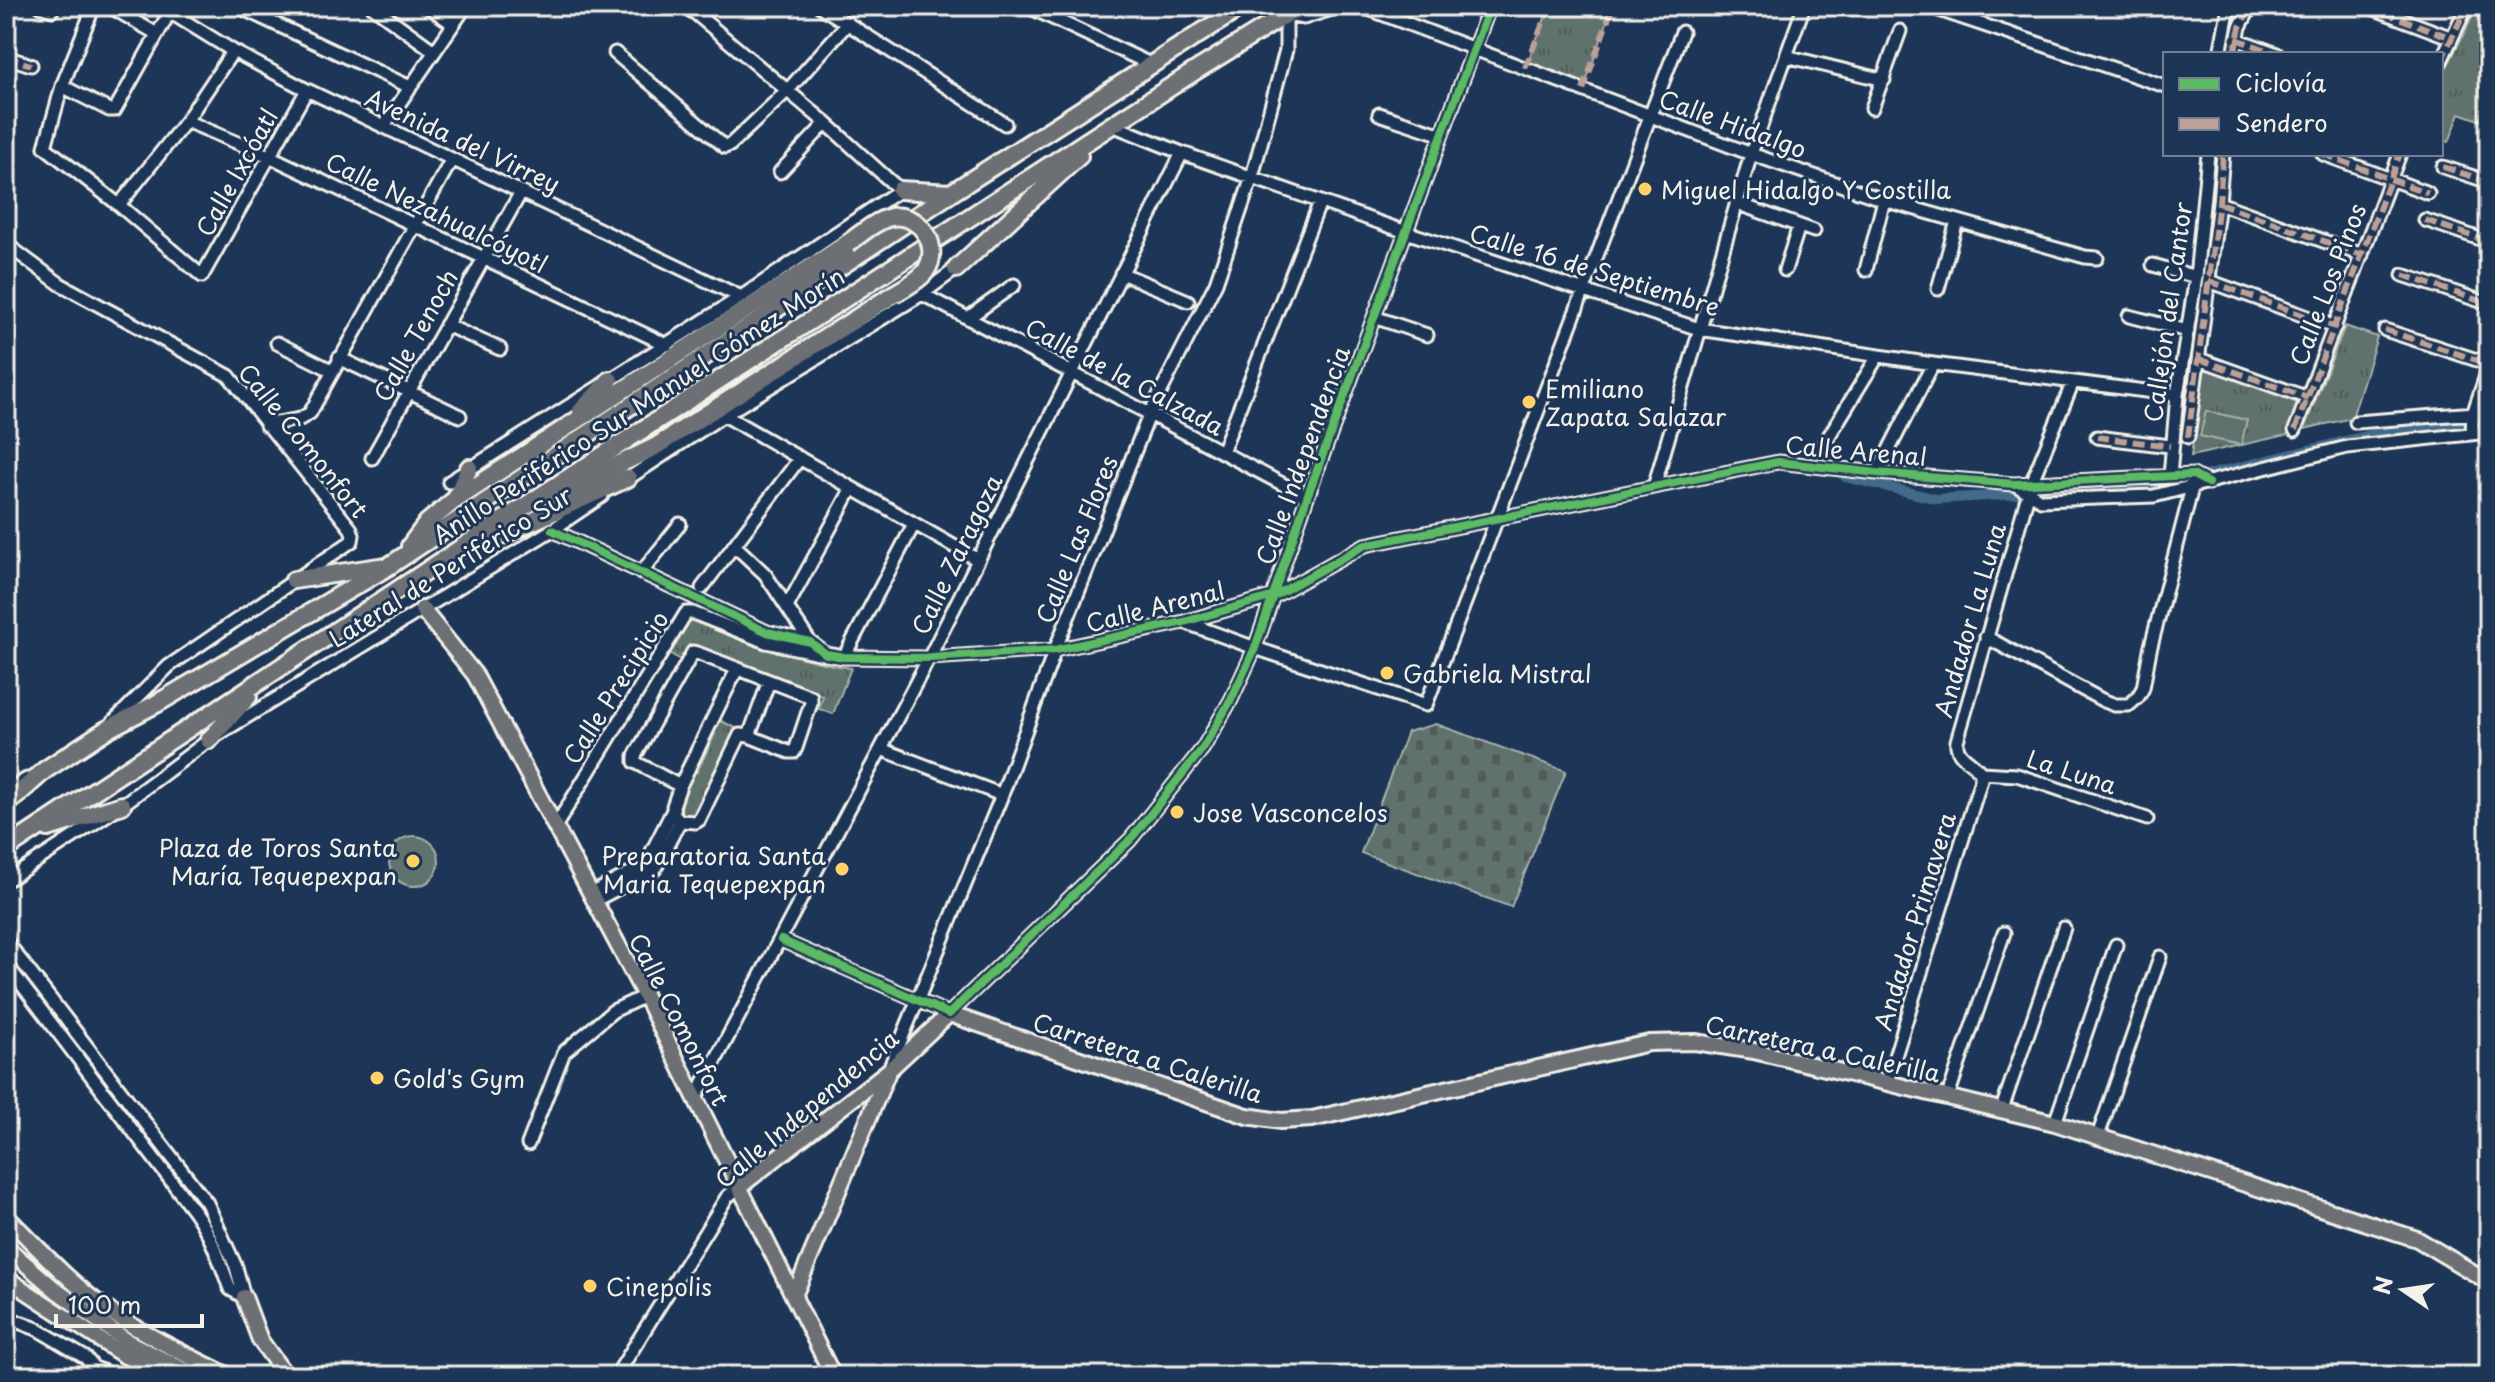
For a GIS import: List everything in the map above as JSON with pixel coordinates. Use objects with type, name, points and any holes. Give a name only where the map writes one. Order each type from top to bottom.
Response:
[{"type":"highway","name":"Anillo Periférico Sur Manuel Gómez Morín","points":[[6,794],[106,730],[156,704],[389,566],[951,193],[1243,6]]},
{"type":"highway","name":"Anillo Periférico Sur Manuel Gómez Morín","points":[[6,849],[505,519],[1293,11]]},
{"type":"highway","points":[[956,269],[1112,125]]},
{"type":"highway","points":[[900,190],[951,193]]},
{"type":"highway","points":[[405,555],[427,523],[455,500],[848,243],[890,217],[908,218],[922,228],[931,243],[931,255],[922,276],[655,447],[505,519]]},
{"type":"highway","points":[[565,429],[610,380]]},
{"type":"highway","points":[[455,500],[469,468]]},
{"type":"highway","points":[[433,567],[628,478]]},
{"type":"highway","points":[[294,580],[389,566]]},
{"type":"highway","points":[[209,740],[266,678]]},
{"type":"highway","points":[[27,834],[122,805]]},
{"type":"main road","name":"Calle Comonfort","points":[[422,609],[475,675],[645,996],[833,1376]]},
{"type":"main road","name":"Calle Independencia","points":[[739,1187],[888,1071],[949,1014]]},
{"type":"main road","name":"Carretera a Calerilla","points":[[949,1014],[1247,1116],[1281,1121],[1312,1119],[1649,1043],[1695,1042],[1754,1051],[2002,1109],[2098,1136],[2417,1239],[2489,1282]]},
{"type":"main road","name":"Calle Las Flores","points":[[794,1296],[888,1071]]},
{"type":"main road","points":[[6,1216],[66,1275],[103,1306],[137,1329],[229,1376]]},
{"type":"main road","points":[[6,1247],[57,1291],[128,1342],[196,1376]]},
{"type":"main road","points":[[6,1278],[123,1355],[167,1376]]},
{"type":"main road","points":[[244,1297],[260,1340],[286,1376]]},
{"type":"street","points":[[40,6],[52,10]]},
{"type":"street","points":[[94,6],[62,86],[45,147],[119,205],[186,121],[233,51]]},
{"type":"street","points":[[62,86],[109,110],[115,110],[157,34],[109,6]]},
{"type":"street","points":[[237,6],[410,87]]},
{"type":"street","points":[[372,6],[434,51]]},
{"type":"street","points":[[428,6],[453,24]]},
{"type":"street","points":[[383,127],[466,6]]},
{"type":"street","points":[[449,482],[667,345],[900,190],[788,90],[695,13],[682,6]]},
{"type":"street","points":[[820,6],[1005,124]]},
{"type":"street","points":[[1027,6],[1152,65]]},
{"type":"street","points":[[1293,11],[1304,18],[1341,6]]},
{"type":"street","name":"Calle Hidalgo","points":[[1361,6],[1751,154],[1884,200],[2097,258]]},
{"type":"street","name":"Calle Independencia","points":[[949,1014],[1130,840],[1203,748],[1231,700],[1255,648],[1307,497],[1490,6]]},
{"type":"street","points":[[1654,487],[1751,154],[1804,6]]},
{"type":"street","points":[[1927,6],[2163,85]]},
{"type":"street","points":[[2220,52],[2229,6]]},
{"type":"street","points":[[2234,52],[2240,27],[2251,6]]},
{"type":"street","points":[[2367,6],[2452,38]]},
{"type":"street","points":[[2443,57],[2467,6]]},
{"type":"street","name":"Calle Las Flores","points":[[888,1071],[1002,795],[1055,650],[1150,413],[1216,283],[1252,177],[1286,50],[1293,11]]},
{"type":"street","name":"Avenida del Virrey","points":[[157,34],[170,14],[176,15],[233,51],[307,90],[741,297]]},
{"type":"street","points":[[615,53],[725,147],[788,90],[848,23]]},
{"type":"street","points":[[1872,108],[1900,31]]},
{"type":"street","points":[[1184,622],[1426,705],[1682,32]]},
{"type":"street","points":[[2236,39],[2272,52]]},
{"type":"street","points":[[1786,56],[1884,80]]},
{"type":"street","points":[[6,57],[31,65]]},
{"type":"street","name":"Calle Ixcóatl","points":[[119,205],[202,276],[307,90]]},
{"type":"street","points":[[1379,114],[1442,135]]},
{"type":"street","name":"Calle Nezahualcóyotl","points":[[186,121],[271,157],[667,345]]},
{"type":"street","points":[[780,172],[826,123]]},
{"type":"street","name":"Calle 16 de Septiembre","points":[[1112,125],[1406,232],[1699,329],[1933,364],[2177,395]]},
{"type":"street","name":"Calle Zaragoza","points":[[696,1097],[929,658],[1182,153]]},
{"type":"street","name":"Callejón del Cantor","points":[[2170,476],[2170,446],[2196,277],[2208,156]]},
{"type":"street","points":[[2188,437],[2223,156]]},
{"type":"street","points":[[2328,156],[2428,193]]},
{"type":"street","name":"Calle Los Pinos","points":[[2295,430],[2399,156]]},
{"type":"street","points":[[266,425],[306,417],[452,159]]},
{"type":"street","points":[[2443,167],[2489,182]]},
{"type":"street","name":"Calle Tenoch","points":[[372,458],[521,192]]},
{"type":"street","points":[[1866,270],[1884,200]]},
{"type":"street","points":[[1222,452],[1320,202]]},
{"type":"street","points":[[1736,203],[1814,231]]},
{"type":"street","points":[[2219,203],[2362,255]]},
{"type":"street","points":[[2425,220],[2489,242]]},
{"type":"street","points":[[1938,289],[1957,221]]},
{"type":"street","points":[[1785,270],[1799,226]]},
{"type":"street","points":[[6,244],[31,264]]},
{"type":"street","points":[[6,252],[31,264]]},
{"type":"street","name":"Calle Comonfort","points":[[31,264],[60,284],[229,376],[353,535],[352,541],[294,580]]},
{"type":"street","points":[[2153,265],[2196,277]]},
{"type":"street","name":"Lateral de Periférico Sur","points":[[6,881],[122,805],[209,740],[552,530],[724,415],[922,294],[956,269]]},
{"type":"street","points":[[1121,273],[1188,301]]},
{"type":"street","points":[[2403,275],[2489,304]]},
{"type":"street","points":[[2209,281],[2335,327]]},
{"type":"street","points":[[968,318],[1014,285]]},
{"type":"street","name":"Calle de la Calzada","points":[[922,294],[1307,497]]},
{"type":"street","points":[[2129,316],[2188,331]]},
{"type":"street","points":[[1374,317],[1427,335]]},
{"type":"street","points":[[446,325],[500,349]]},
{"type":"street","points":[[2385,330],[2489,366],[2473,424]]},
{"type":"street","points":[[277,343],[333,371]]},
{"type":"street","points":[[1821,449],[1878,356]]},
{"type":"street","points":[[339,358],[460,416]]},
{"type":"street","points":[[2199,359],[2308,398]]},
{"type":"street","points":[[1877,473],[1933,364]]},
{"type":"street","name":"Andador La Luna","points":[[1981,773],[1956,748],[2031,487],[2073,382]]},
{"type":"street","points":[[1986,637],[2102,700],[2121,706],[2134,701],[2143,688],[2193,481],[2208,483],[2347,447],[2473,424],[2489,412]]},
{"type":"street","points":[[724,415],[978,560]]},
{"type":"street","points":[[2356,422],[2473,424],[2489,432]]},
{"type":"street","points":[[2097,437],[2170,446]]},
{"type":"street","points":[[702,588],[800,458]]},
{"type":"street","name":"Calle Arenal","points":[[552,530],[767,632],[810,642],[826,654],[929,658],[1055,650],[1184,622],[1274,596],[1365,545],[1778,462],[2154,496],[2193,481]]},
{"type":"street","name":"Calle Arenal","points":[[2031,487],[2041,500],[2081,490],[2170,476],[2193,481]]},
{"type":"street","points":[[787,607],[852,488]]},
{"type":"street","points":[[641,573],[680,524]]},
{"type":"street","points":[[844,657],[914,524]]},
{"type":"street","points":[[734,545],[765,574],[810,642]]},
{"type":"street","points":[[106,730],[169,666],[294,580]]},
{"type":"street","name":"Calle Precipicio","points":[[555,827],[686,613],[766,642],[826,654]]},
{"type":"street","points":[[676,816],[692,823],[699,820],[740,735],[794,752],[812,699],[693,652],[634,761],[680,786]]},
{"type":"street","points":[[592,898],[655,869],[676,816],[680,786],[737,669]]},
{"type":"street","points":[[749,736],[769,681]]},
{"type":"street","points":[[881,749],[1002,795]]},
{"type":"street","name":"La Luna","points":[[1981,773],[2017,775],[2147,819]]},
{"type":"street","name":"Andador Primavera","points":[[1887,1082],[1981,773]]},
{"type":"street","points":[[592,898],[645,865],[676,816]]},
{"type":"street","points":[[2002,1109],[2064,928]]},
{"type":"street","points":[[1948,1096],[2004,933]]},
{"type":"street","points":[[781,940],[949,1014]]},
{"type":"street","points":[[6,941],[207,1203],[236,1267],[244,1297]]},
{"type":"street","points":[[2055,1123],[2116,945]]},
{"type":"street","points":[[2098,1136],[2160,957]]},
{"type":"street","points":[[6,964],[205,1226],[230,1289],[244,1297]]},
{"type":"street","points":[[528,1144],[564,1052],[613,1011],[645,996]]},
{"type":"street","name":"Calle Independencia","points":[[616,1376],[727,1197],[739,1187]]},
{"type":"street","points":[[6,1317],[37,1329],[74,1350],[86,1358],[91,1372],[114,1376]]},
{"type":"green space","points":[[1550,6],[1613,6],[1583,90],[1525,68]]},
{"type":"green space","points":[[2478,6],[2489,6],[2489,107],[2482,121],[2460,113],[2449,142],[2443,140],[2443,74]]},
{"type":"green space","points":[[2345,326],[2377,337],[2352,418],[2304,429]]},
{"type":"green space","points":[[2203,368],[2298,403],[2287,435],[2191,456]]},
{"type":"green space","points":[[2206,411],[2247,420],[2241,445],[2200,436]]},
{"type":"green space","points":[[693,618],[790,654],[851,668],[833,714],[819,709],[823,696],[692,646],[683,662],[668,652],[688,619]]},
{"type":"green space","points":[[717,719],[740,730],[697,818],[681,816],[690,774],[692,770],[697,772],[715,734],[711,731]]},
{"type":"green space","points":[[1436,724],[1566,771],[1511,907],[1361,853],[1407,732]]},
{"type":"green space","name":"Plaza de Toros Santa María Tequepexpan","points":[[414,836],[432,843],[439,861],[432,879],[414,886],[396,879],[389,861],[396,843]]},
{"type":"waterway","points":[[2204,476],[2386,431],[2489,424]]},
{"type":"waterway","points":[[1845,477],[1937,499],[2021,494]]},
{"type":"waterway","points":[[2037,493],[2165,485],[2191,479]]},
{"type":"marked path","points":[[40,6],[52,10]]},
{"type":"marked path","points":[[1525,68],[1550,6]]},
{"type":"marked path","points":[[1583,90],[1613,6]]},
{"type":"marked path","points":[[2234,52],[2240,27],[2251,6]]},
{"type":"marked path","points":[[2367,6],[2452,38]]},
{"type":"marked path","points":[[2443,57],[2467,6]]},
{"type":"marked path","points":[[2236,39],[2272,52]]},
{"type":"marked path","points":[[6,57],[31,65]]},
{"type":"marked path","points":[[2188,437],[2223,156]]},
{"type":"marked path","points":[[2328,156],[2428,193]]},
{"type":"marked path","points":[[2295,430],[2399,156]]},
{"type":"marked path","points":[[2443,167],[2489,182]]},
{"type":"marked path","points":[[2219,203],[2362,255]]},
{"type":"marked path","points":[[2425,220],[2489,242]]},
{"type":"marked path","points":[[2403,275],[2489,304]]},
{"type":"marked path","points":[[2209,281],[2335,327]]},
{"type":"marked path","points":[[2385,330],[2489,364]]},
{"type":"marked path","points":[[2199,359],[2308,398]]},
{"type":"marked path","points":[[2097,437],[2170,446]]},
{"type":"cycle path","points":[[781,940],[949,1014],[1130,840],[1203,748],[1231,700],[1255,648],[1307,497],[1490,6]]},
{"type":"cycle path","points":[[552,530],[767,632],[810,642],[826,654],[929,658],[1055,650],[1184,622],[1274,596],[1365,545],[1778,462],[2014,484],[2193,475],[2208,483]]},
{"type":"place","name":"Miguel Hidalgo Y Costilla","points":[[1645,189]]},
{"type":"place","name":"Emiliano Zapata Salazar","points":[[1529,402]]},
{"type":"place","name":"Gabriela Mistral","points":[[1387,673]]},
{"type":"place","name":"Jose Vasconcelos","points":[[1177,812]]},
{"type":"place","name":"Plaza de Toros Santa María Tequepexpan","points":[[413,861]]},
{"type":"place","name":"Preparatoria Santa Maria Tequepexpan","points":[[842,869]]},
{"type":"place","name":"Gold's Gym","points":[[377,1078]]},
{"type":"place","name":"Cinepolis","points":[[590,1286]]}]
